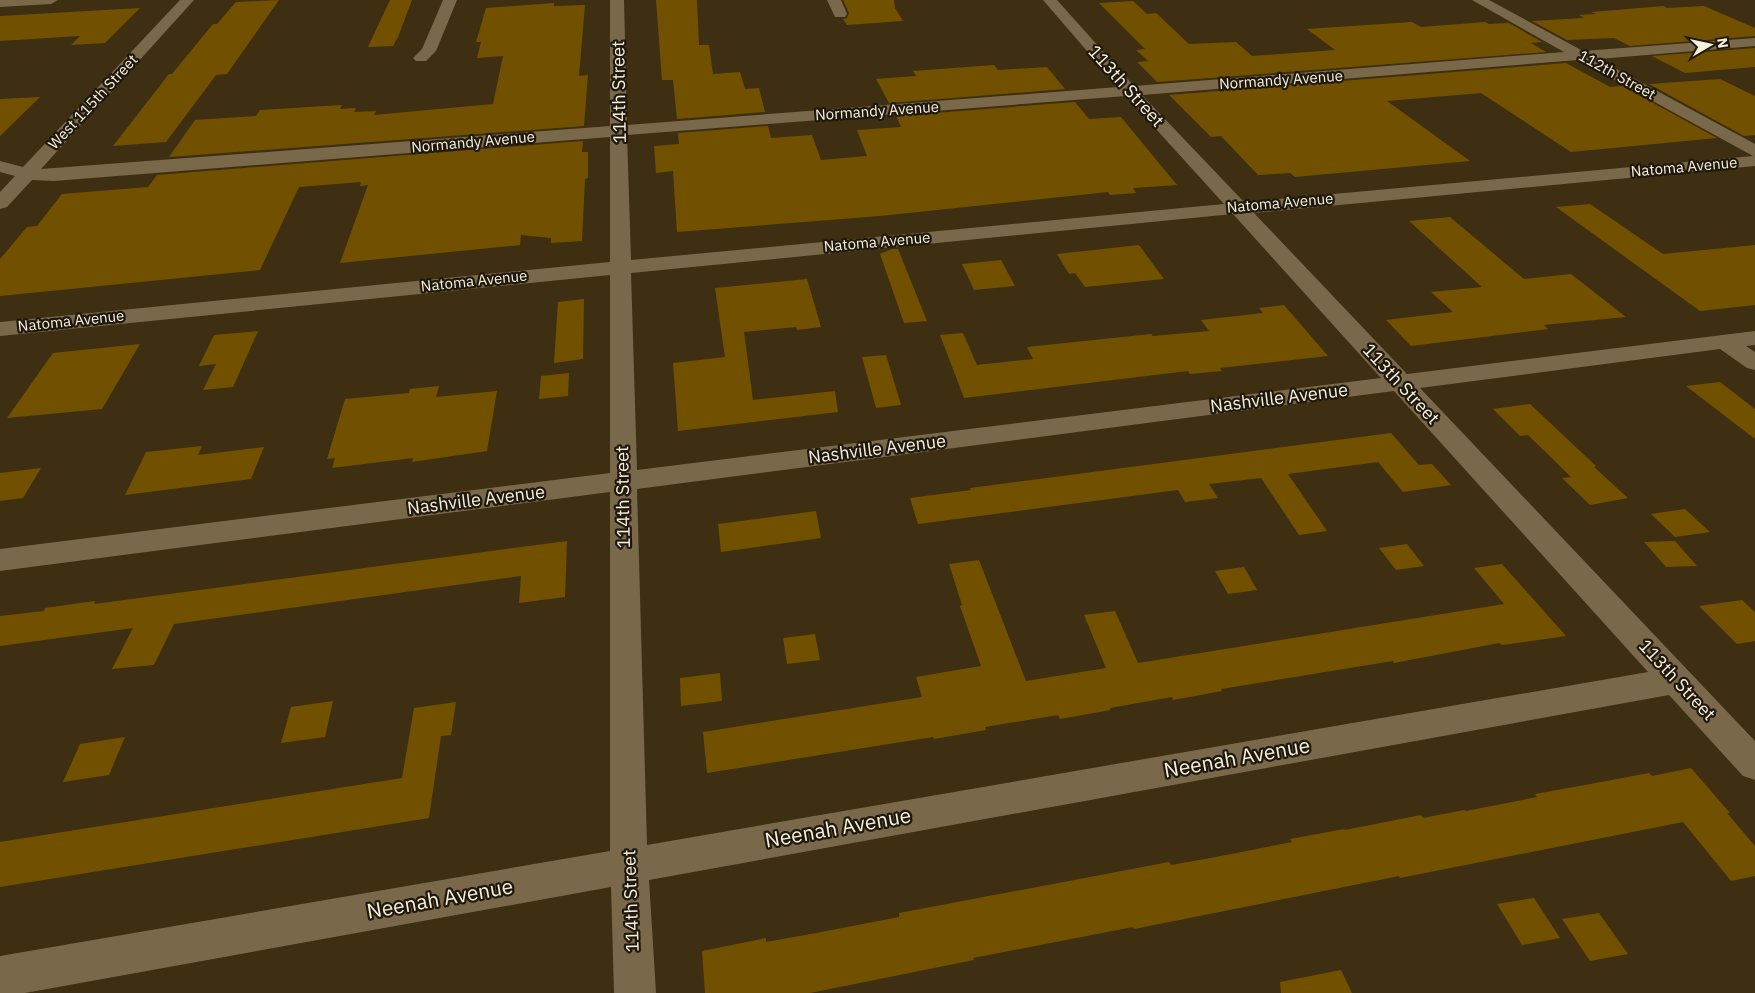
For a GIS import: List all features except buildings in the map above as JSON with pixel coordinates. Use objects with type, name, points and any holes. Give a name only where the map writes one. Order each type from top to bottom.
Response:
[{"type":"street","points":[[0,3],[50,0]]},
{"type":"street","name":"West 115th Street","points":[[0,204],[187,0]]},
{"type":"street","points":[[421,58],[429,51],[450,0]]},
{"type":"street","name":"114th Street","points":[[617,0],[621,130],[623,481],[630,865],[635,993]]},
{"type":"street","points":[[834,0],[840,14]]},
{"type":"street","name":"113th Street","points":[[1050,0],[1130,92],[1755,765]]},
{"type":"street","name":"112th Street","points":[[1479,0],[1755,151]]},
{"type":"street","name":"Normandy Avenue","points":[[0,166],[28,174],[54,175],[1755,42]]},
{"type":"street","name":"Natoma Avenue","points":[[0,329],[621,266],[1237,207],[1755,161]]},
{"type":"street","name":"Nashville Avenue","points":[[0,560],[1755,338]]},
{"type":"street","points":[[1725,342],[1755,363]]},
{"type":"street","name":"Neenah Avenue","points":[[0,977],[1677,680]]}]
